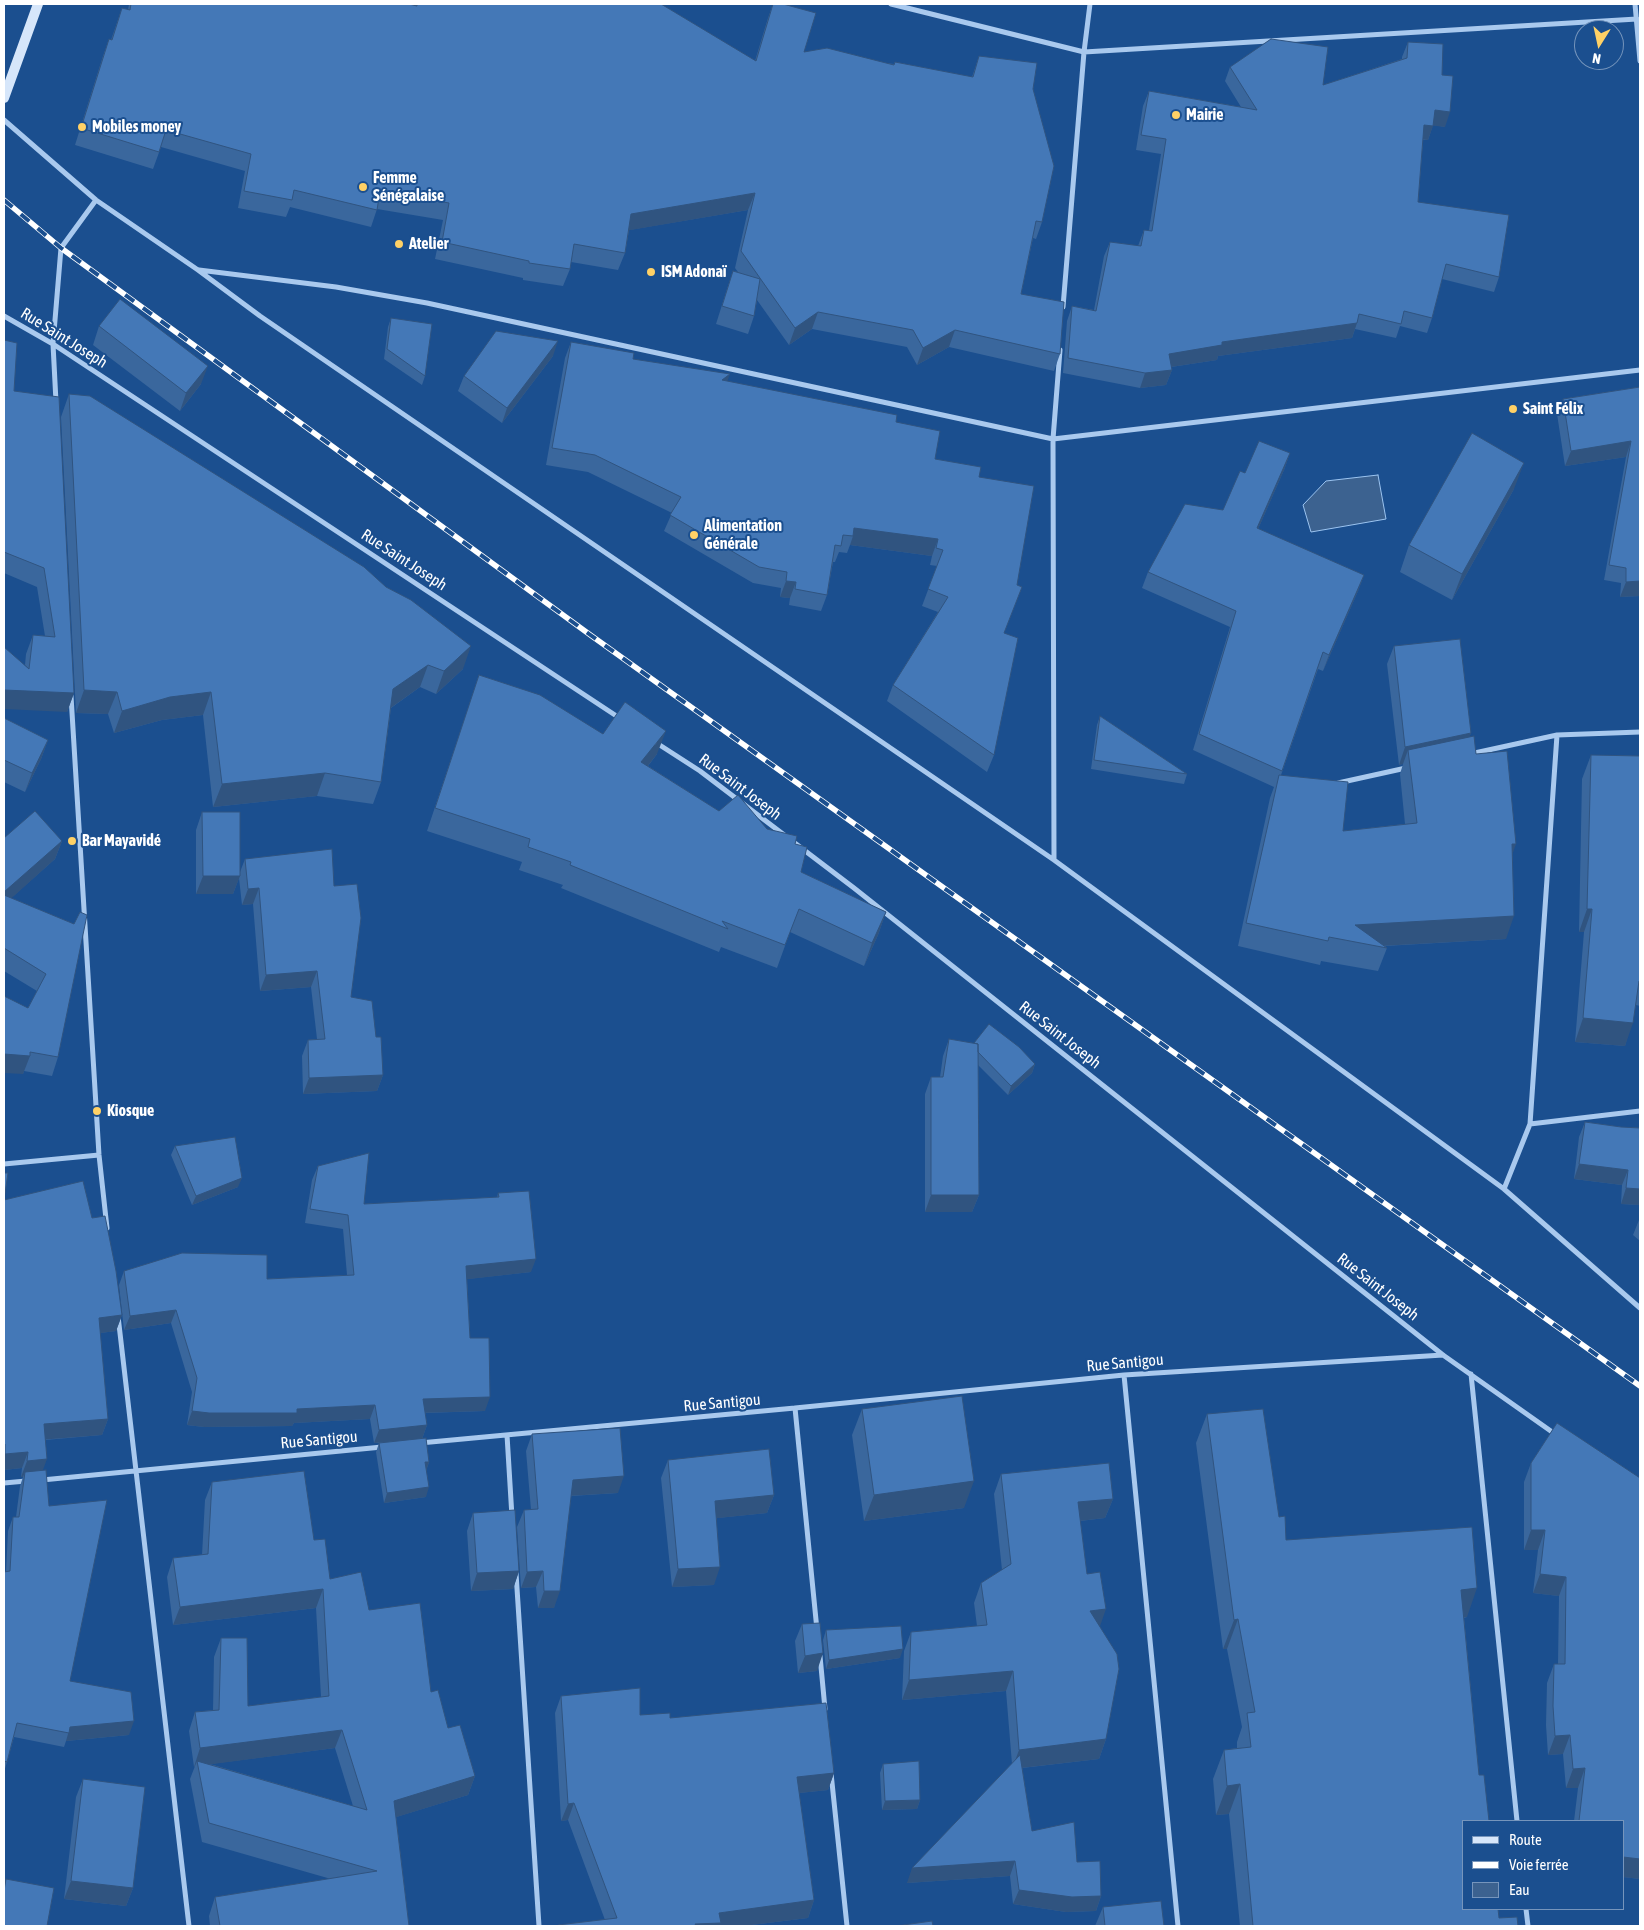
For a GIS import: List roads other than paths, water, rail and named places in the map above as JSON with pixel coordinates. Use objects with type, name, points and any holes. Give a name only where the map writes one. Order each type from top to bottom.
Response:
[{"type":"main road","points":[[4,98],[38,4]]},
{"type":"street","points":[[891,4],[1084,52],[1637,19]]},
{"type":"street","points":[[1063,310],[1084,52],[1090,4]]},
{"type":"street","points":[[1636,4],[1640,61]]},
{"type":"street","points":[[4,120],[96,200],[277,327],[1054,860],[1504,1189],[1640,1308]]},
{"type":"street","points":[[57,412],[53,344],[61,248],[96,200]]},
{"type":"street","points":[[198,270],[336,287],[427,304],[1053,439],[1640,370]]},
{"type":"street","name":"Rue Saint Joseph","points":[[4,316],[53,344],[625,722]]},
{"type":"street","points":[[1054,860],[1053,439],[1061,340]]},
{"type":"street","points":[[70,693],[98,1155],[108,1234]]},
{"type":"street","points":[[1461,756],[1556,736],[1640,732]]},
{"type":"street","points":[[1504,1189],[1530,1124],[1556,736]]},
{"type":"street","name":"Rue Saint Joseph","points":[[650,738],[700,771],[854,888],[1443,1355],[1560,1437]]},
{"type":"street","points":[[1327,785],[1413,766]]},
{"type":"street","points":[[1530,1124],[1640,1111]]},
{"type":"street","points":[[4,1164],[98,1155]]},
{"type":"street","points":[[118,1313],[189,1926]]},
{"type":"street","name":"Rue Santigou","points":[[410,1444],[1124,1375],[1443,1355]]},
{"type":"street","points":[[1471,1374],[1517,1820]]},
{"type":"street","points":[[1124,1375],[1178,1926]]},
{"type":"street","points":[[795,1408],[817,1633]]},
{"type":"street","points":[[507,1435],[513,1523]]},
{"type":"street","name":"Rue Santigou","points":[[4,1483],[390,1446]]},
{"type":"street","points":[[516,1563],[539,1926]]},
{"type":"street","points":[[819,1653],[825,1711]]},
{"type":"street","points":[[831,1770],[847,1926]]},
{"type":"street","points":[[1526,1910],[1528,1926]]},
{"type":"water","points":[[1378,475],[1386,519],[1311,532],[1303,505],[1326,481]]},
{"type":"railway","points":[[4,200],[61,248],[589,634],[1640,1386]]},
{"type":"place","name":"Mairie","points":[[1176,115]]},
{"type":"place","name":"Mobiles money","points":[[82,127]]},
{"type":"place","name":"Femme Sénégalaise","points":[[363,187]]},
{"type":"place","name":"Atelier","points":[[399,244]]},
{"type":"place","name":"ISM Adonaï","points":[[651,272]]},
{"type":"place","name":"Saint Félix","points":[[1513,409]]},
{"type":"place","name":"Alimentation Générale","points":[[694,535]]},
{"type":"place","name":"Bar Mayavidé","points":[[72,841]]},
{"type":"place","name":"Kiosque","points":[[97,1111]]}]
